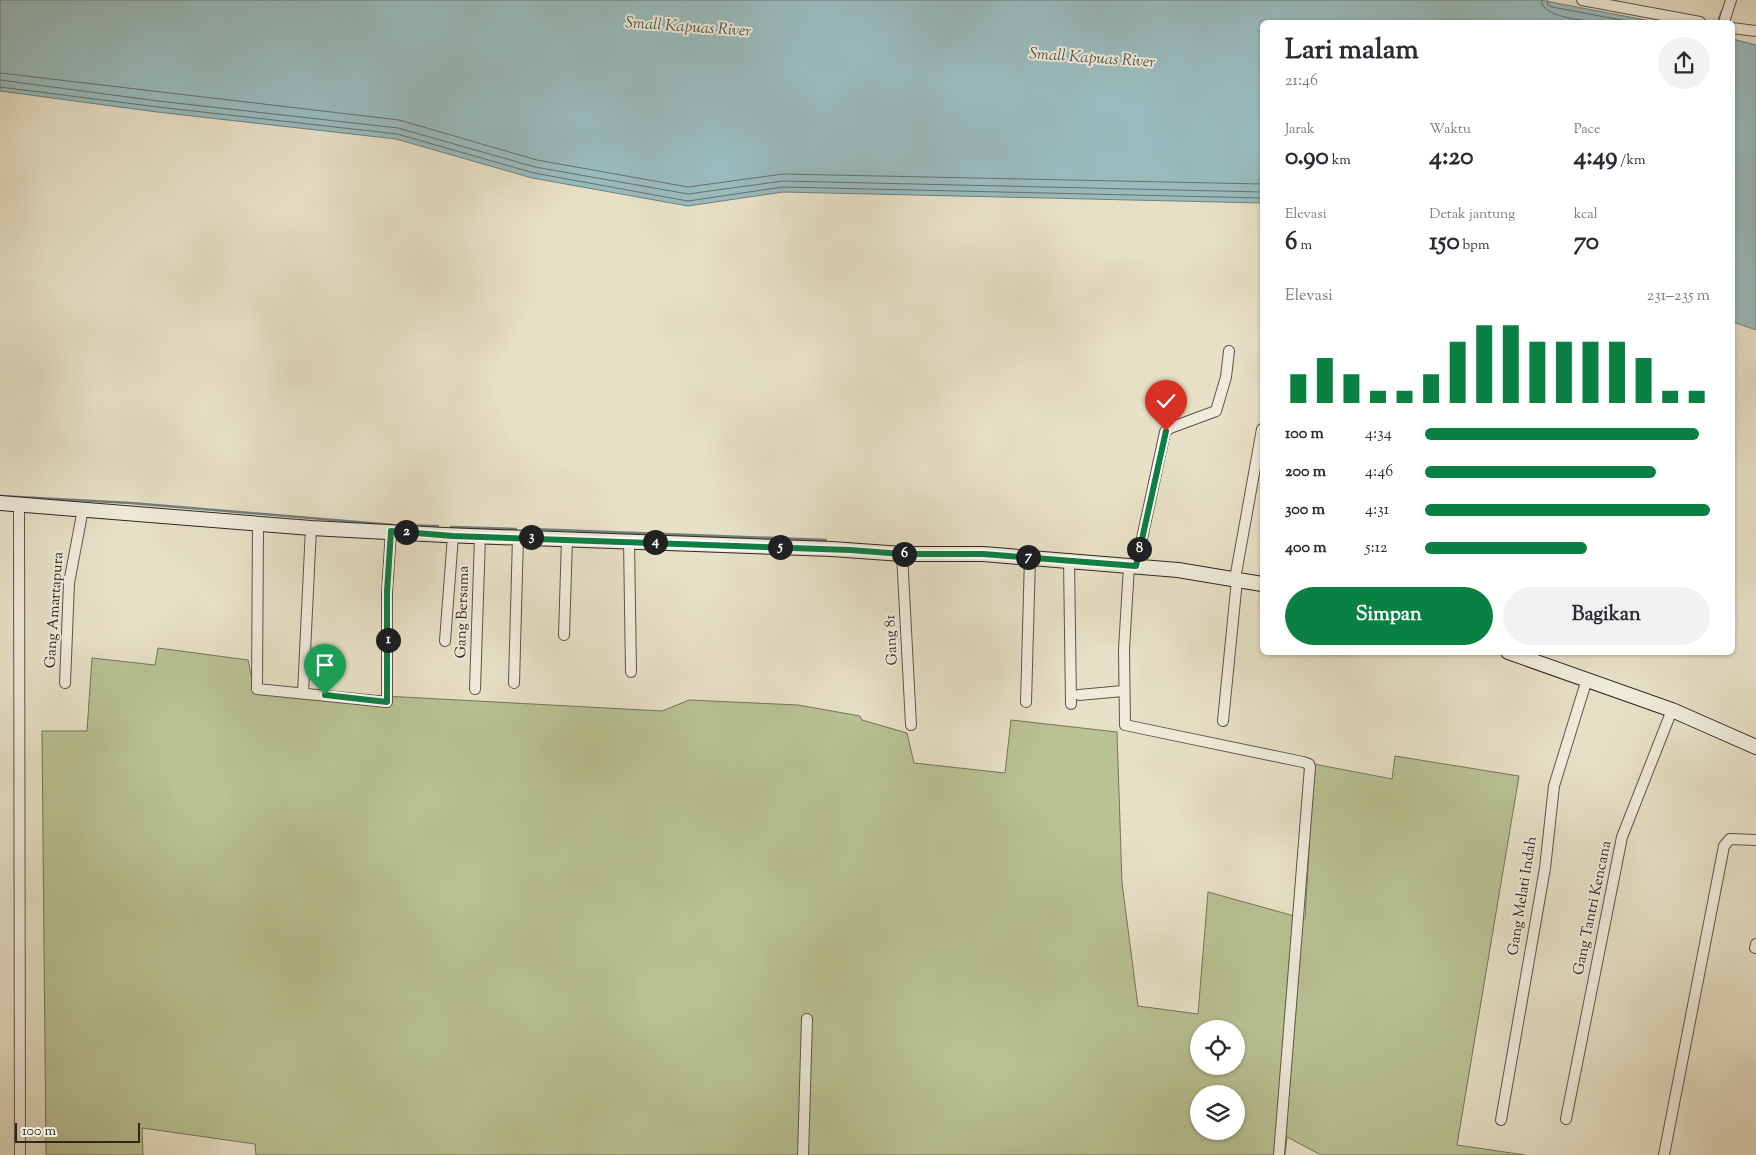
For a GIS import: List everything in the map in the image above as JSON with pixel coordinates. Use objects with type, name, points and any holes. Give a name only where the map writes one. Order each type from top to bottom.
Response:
[{"type":"main road","points":[[0,503],[311,528],[391,531],[453,536],[629,541],[850,550],[902,554],[983,554],[1069,559],[1178,570],[1260,584]]},
{"type":"main road","points":[[1517,655],[1672,710],[1756,747]]},
{"type":"street","points":[[1582,0],[1689,20]]},
{"type":"street","points":[[1725,20],[1732,0]]},
{"type":"street","points":[[1735,28],[1756,31]]},
{"type":"street","points":[[1229,352],[1226,377],[1216,411],[1170,428],[1165,432],[1132,566],[1123,691],[1125,726],[1309,764],[1279,1155]]},
{"type":"street","points":[[1223,721],[1236,580],[1260,441]]},
{"type":"street","points":[[19,504],[20,1155]]},
{"type":"street","name":"Gang Amartapura","points":[[65,683],[71,568],[83,509]]},
{"type":"street","points":[[258,523],[257,689],[387,702],[387,592],[391,531]]},
{"type":"street","points":[[303,693],[311,528]]},
{"type":"street","points":[[445,641],[453,536]]},
{"type":"street","name":"Gang Bersama","points":[[475,689],[480,536]]},
{"type":"street","points":[[514,683],[518,537]]},
{"type":"street","points":[[564,635],[567,539]]},
{"type":"street","points":[[629,541],[631,672]]},
{"type":"street","name":"Gang 81","points":[[902,554],[911,725]]},
{"type":"street","points":[[1026,702],[1030,557]]},
{"type":"street","points":[[1069,559],[1071,704]]},
{"type":"street","name":"Gang Melati Indah","points":[[1501,1120],[1546,868],[1554,786],[1587,679]]},
{"type":"street","points":[[1079,695],[1123,691]]},
{"type":"street","name":"Gang Tantri Kencana","points":[[1566,1118],[1622,837],[1672,710]]},
{"type":"street","points":[[1664,1155],[1724,846],[1730,839],[1756,840]]},
{"type":"street","points":[[803,1155],[806,1019]]},
{"type":"green space","points":[[158,648],[248,660],[254,689],[662,711],[689,700],[798,705],[860,716],[862,720],[907,733],[914,763],[1005,773],[1011,720],[1117,732],[1122,883],[1138,1006],[1198,1014],[1208,892],[1305,919],[1314,764],[1392,779],[1395,756],[1519,776],[1457,1145],[1525,1155],[1321,1155],[1287,1137],[1285,1155],[256,1155],[255,1144],[142,1128],[143,1155],[46,1155],[42,731],[87,731],[92,658],[155,665]]},
{"type":"water","name":"Small Kapuas River","points":[[0,0],[1540,0],[1645,20],[1260,20],[1260,203],[783,192],[688,206],[532,178],[396,139],[157,112],[0,91]]},
{"type":"water","points":[[1735,40],[1756,45],[1756,330],[1735,323]]},
{"type":"waterway","points":[[1719,19],[1722,11]]},
{"type":"waterway","points":[[0,496],[131,503],[393,525],[438,526]]},
{"type":"waterway","points":[[451,527],[516,529]]},
{"type":"waterway","points":[[530,529],[826,540]]},
{"type":"route","points":[[325,695],[387,702],[387,592],[391,531],[453,536],[679,543],[902,554],[983,554],[1069,559],[1136,566],[1166,431]]}]
